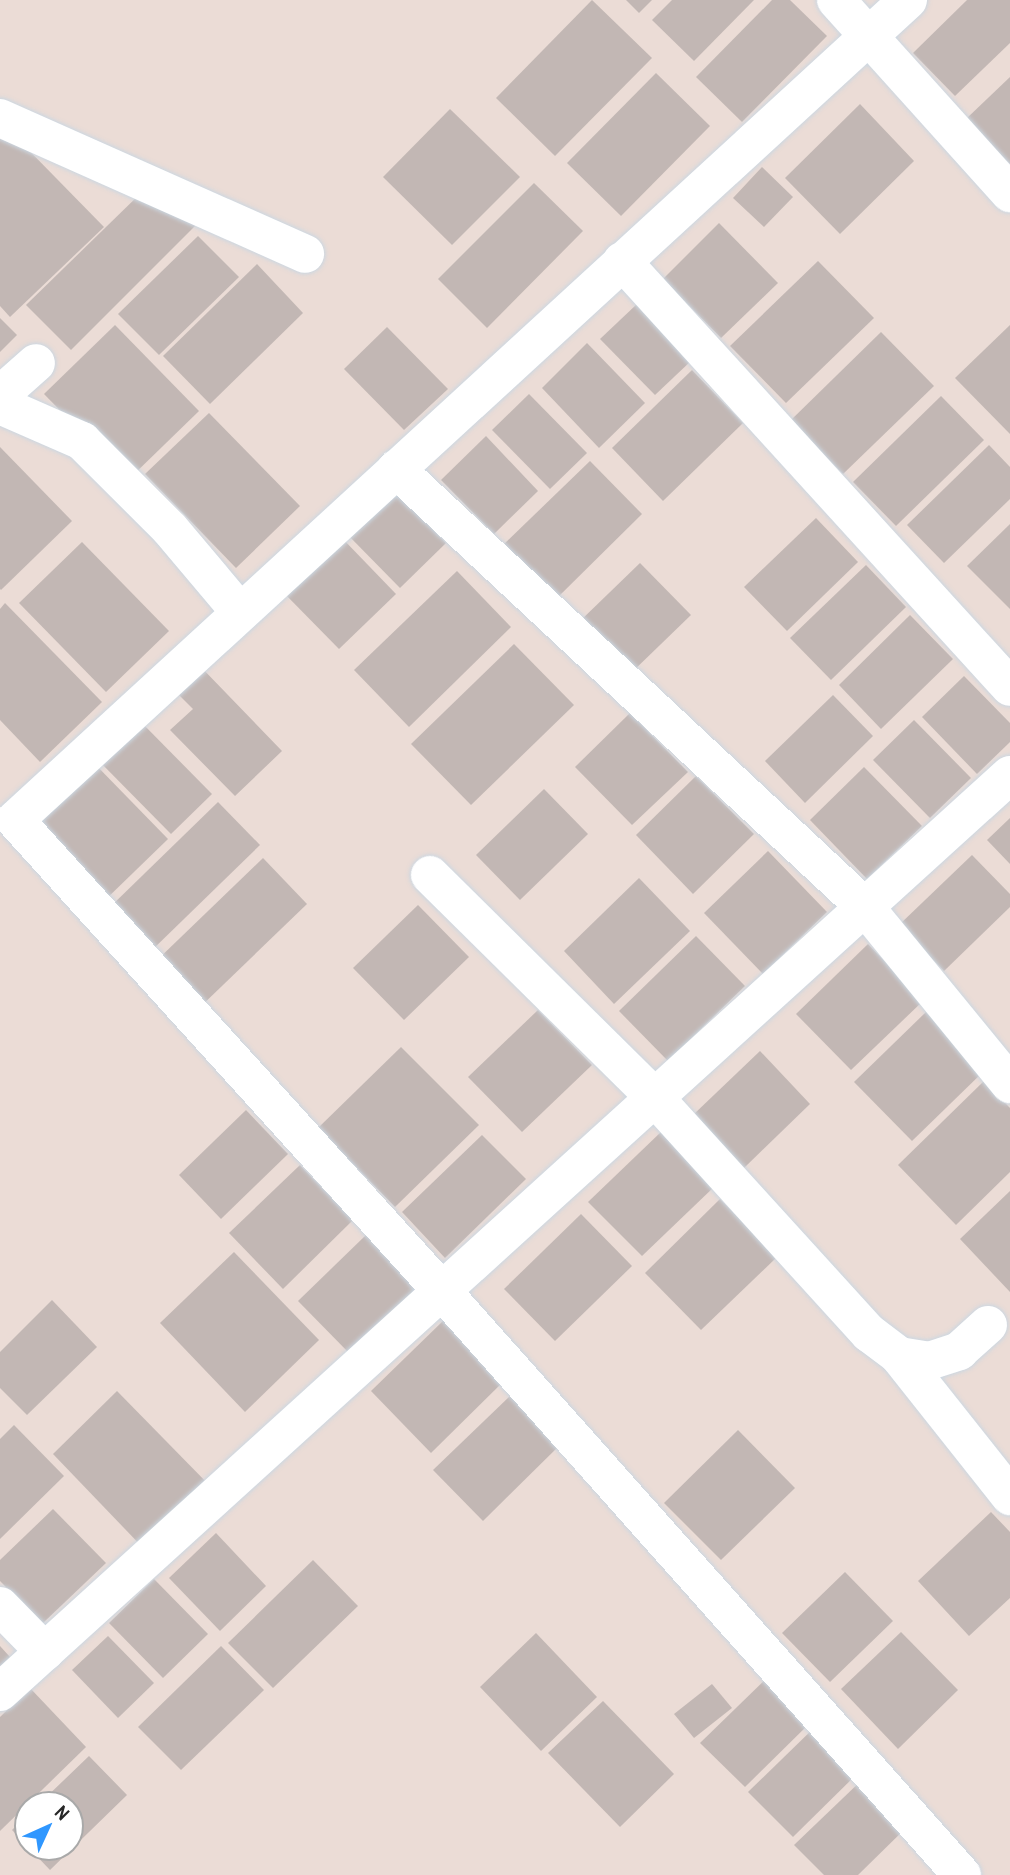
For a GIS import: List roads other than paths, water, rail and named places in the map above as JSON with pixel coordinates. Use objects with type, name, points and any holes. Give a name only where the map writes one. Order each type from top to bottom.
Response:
[{"type":"street","points":[[836,0],[1010,193]]},
{"type":"street","points":[[908,0],[240,612],[7,813],[443,1291],[962,1875]]},
{"type":"street","points":[[0,118],[305,254]]},
{"type":"street","points":[[622,261],[1010,687]]},
{"type":"street","points":[[0,395],[36,363]]},
{"type":"street","points":[[0,405],[82,441],[170,529],[240,612]]},
{"type":"street","points":[[396,469],[865,906],[1010,1084]]},
{"type":"street","points":[[0,1692],[1010,775]]},
{"type":"street","points":[[430,876],[655,1098],[869,1333],[899,1356],[1010,1496]]},
{"type":"street","points":[[899,1356],[929,1361],[959,1351],[988,1325]]},
{"type":"street","points":[[0,1606],[45,1652]]}]
